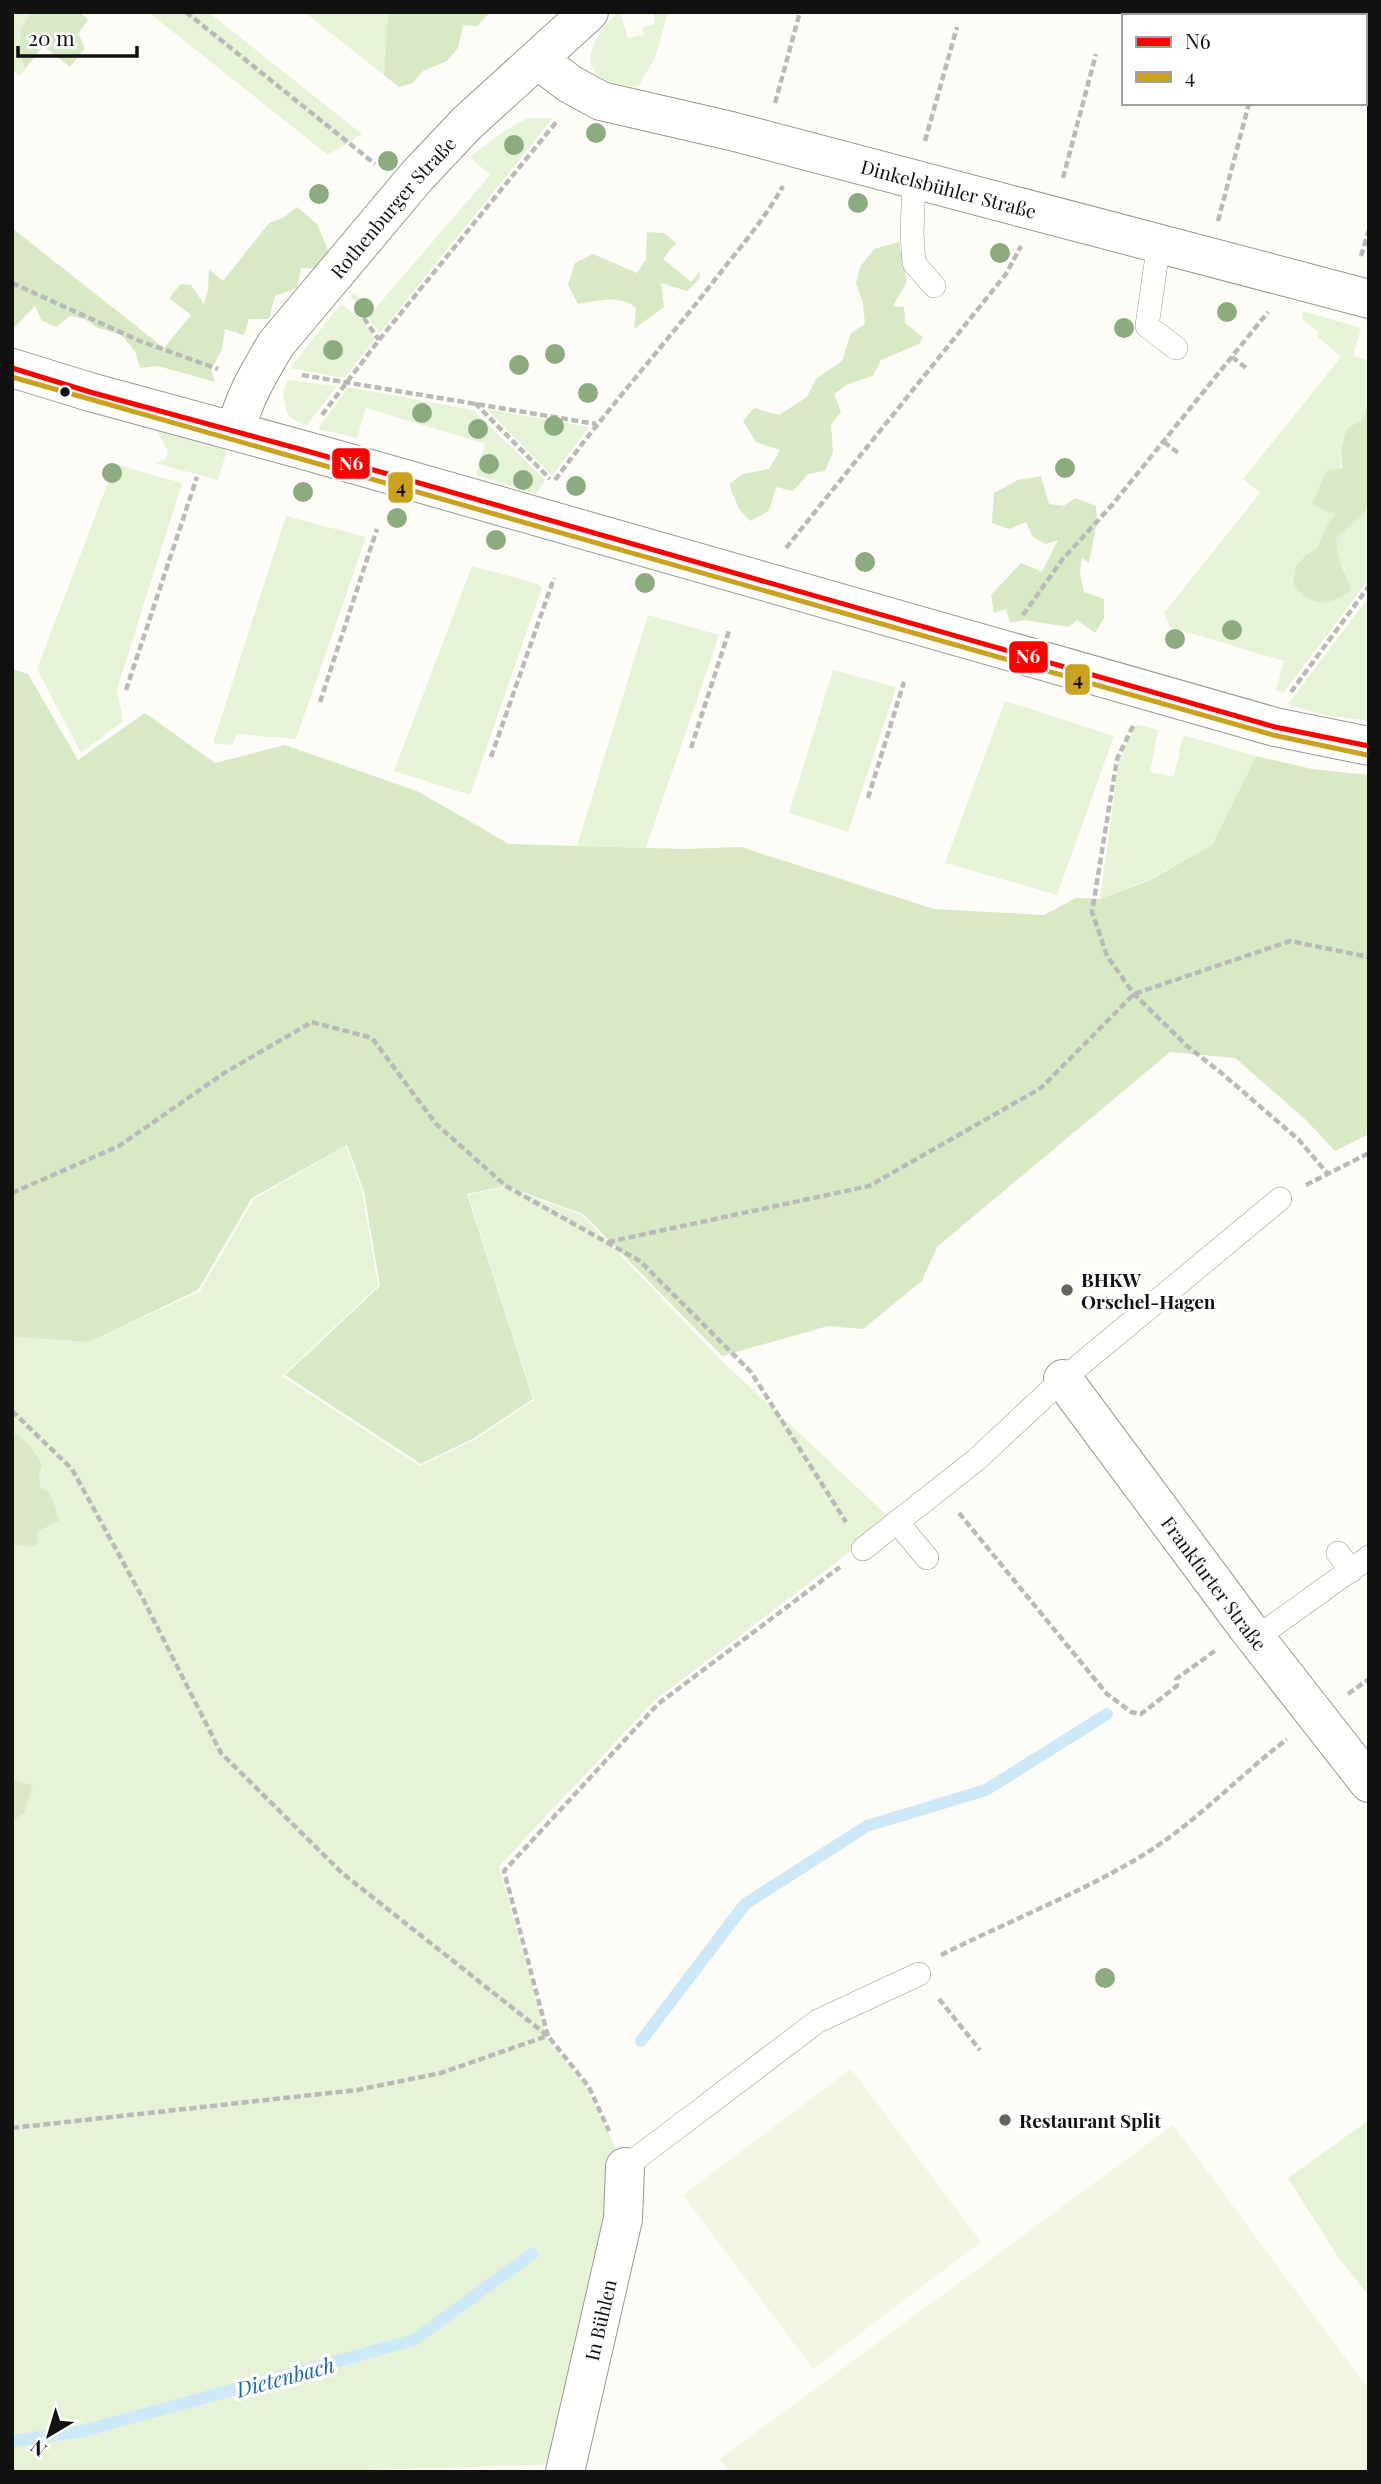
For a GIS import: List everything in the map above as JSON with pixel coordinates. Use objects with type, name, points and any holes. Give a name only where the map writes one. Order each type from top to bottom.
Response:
[{"type":"street","name":"Rothenburger Straße","points":[[236,431],[241,410],[258,373],[276,344],[406,189],[467,123],[589,12]]},
{"type":"street","name":"Dinkelsbühler Straße","points":[[538,60],[570,84],[601,100],[1369,299]]},
{"type":"street","points":[[12,368],[1275,727],[1369,746]]},
{"type":"street","name":"Frankfurter Straße","points":[[1063,1379],[1369,1783]]},
{"type":"street","name":"In Bühlen","points":[[565,2472],[623,2219],[625,2167]]},
{"type":"lane","points":[[914,180],[914,263],[934,286]]},
{"type":"lane","points":[[1161,245],[1147,326],[1176,348]]},
{"type":"lane","points":[[863,1549],[976,1460],[1063,1379],[1280,1199]]},
{"type":"lane","points":[[897,1522],[927,1558]]},
{"type":"lane","points":[[1252,1632],[1352,1561]]},
{"type":"lane","points":[[625,2167],[818,2021],[919,1974]]},
{"type":"path","points":[[186,12],[406,189]]},
{"type":"path","points":[[474,403],[554,482],[596,424],[637,378],[745,241],[779,193],[782,145],[800,12]]},
{"type":"path","points":[[914,180],[957,27]]},
{"type":"path","points":[[772,584],[782,554],[1014,262],[1041,214],[1096,54]]},
{"type":"path","points":[[307,451],[314,427],[346,383],[558,119],[570,84]]},
{"type":"path","points":[[1208,257],[1248,105]]},
{"type":"path","points":[[1008,651],[1018,622],[1062,560],[1112,505],[1232,357],[1273,304],[1282,276]]},
{"type":"path","points":[[12,283],[140,341],[229,373]]},
{"type":"path","points":[[1232,357],[1246,368]]},
{"type":"path","points":[[299,374],[596,424]]},
{"type":"path","points":[[1164,442],[1178,453]]},
{"type":"path","points":[[126,690],[197,477]]},
{"type":"path","points":[[320,702],[377,529]]},
{"type":"path","points":[[491,757],[554,578]]},
{"type":"path","points":[[1275,727],[1283,702],[1369,586]]},
{"type":"path","points":[[691,748],[729,631]]},
{"type":"path","points":[[868,798],[904,681]]},
{"type":"path","points":[[1144,689],[1134,723],[1117,759],[1092,912],[1107,956],[1134,994],[1187,1046],[1299,1140],[1327,1173]]},
{"type":"path","points":[[606,1242],[869,1186],[1041,1088],[1134,994],[1290,941],[1369,957]]},
{"type":"path","points":[[12,1193],[119,1146],[224,1073],[312,1021],[372,1038],[436,1124],[506,1186],[640,1261],[751,1373],[863,1549],[659,1704],[504,1871],[548,2036]]},
{"type":"path","points":[[1280,1199],[1369,1153]]},
{"type":"path","points":[[12,1411],[72,1469],[141,1595],[221,1754],[342,1873],[548,2036],[589,2087],[625,2167]]},
{"type":"path","points":[[939,1489],[1107,1694],[1130,1712],[1141,1714],[1177,1686],[1176,1679],[1252,1632]]},
{"type":"path","points":[[980,2050],[919,1974],[941,1955],[1129,1864],[1186,1826],[1254,1764],[1317,1717]]},
{"type":"path","points":[[12,2128],[368,2088],[440,2073],[548,2036]]},
{"type":"green space","points":[[12,12],[32,12],[21,28],[19,51],[25,69],[20,76],[12,71]]},
{"type":"green space","points":[[32,12],[80,12],[88,20],[78,33],[85,48],[70,67],[43,46],[25,69],[19,51],[21,28]]},
{"type":"green space","points":[[148,12],[208,12],[362,134],[328,155]]},
{"type":"green space","points":[[305,12],[388,12],[384,75],[314,20]]},
{"type":"green space","points":[[388,12],[490,12],[478,26],[463,25],[458,48],[447,61],[423,71],[413,83],[399,87],[384,75]]},
{"type":"green space","points":[[618,12],[628,38],[644,35],[642,27],[655,24],[653,12],[668,12],[655,58],[638,87],[604,79],[595,72],[591,63],[591,54],[599,35]]},
{"type":"green space","points":[[528,118],[553,118],[380,333],[350,296],[354,293],[374,310],[490,175],[470,157],[504,131]]},
{"type":"green space","points":[[297,207],[317,224],[328,250],[320,269],[301,268],[297,288],[275,296],[269,319],[249,319],[244,335],[225,329],[222,349],[211,370],[215,382],[158,366],[140,368],[135,351],[121,335],[70,316],[56,327],[42,321],[35,306],[12,330],[12,228],[164,348],[191,315],[169,298],[181,284],[191,285],[204,304],[209,269],[223,281],[269,223],[283,218]]},
{"type":"green space","points":[[647,232],[664,233],[676,243],[663,259],[691,282],[701,270],[699,279],[687,291],[661,283],[664,307],[634,329],[636,308],[630,304],[608,300],[578,304],[568,285],[575,263],[593,254],[637,273],[646,259]]},
{"type":"green space","points":[[899,242],[907,281],[893,306],[904,307],[905,323],[923,337],[919,344],[881,360],[873,376],[848,384],[834,394],[841,412],[831,424],[833,452],[825,471],[808,474],[793,491],[776,487],[769,511],[750,521],[739,509],[729,484],[743,474],[769,469],[780,450],[756,442],[743,421],[754,408],[779,415],[807,397],[816,379],[842,361],[851,333],[865,324],[863,303],[856,283],[860,267],[874,249]]},
{"type":"green space","points":[[341,304],[361,319],[375,339],[344,378],[290,368]]},
{"type":"green space","points":[[1303,311],[1361,328],[1353,356],[1369,361],[1369,398],[1363,419],[1341,450],[1337,514],[1326,527],[1317,548],[1306,555],[1346,572],[1336,554],[1336,537],[1364,514],[1369,499],[1369,579],[1283,693],[1276,690],[1284,661],[1170,627],[1164,613],[1260,493],[1243,479],[1341,357],[1317,336],[1319,332],[1302,319]]},
{"type":"green space","points":[[287,380],[337,386],[306,426],[288,416],[283,395]]},
{"type":"green space","points":[[348,387],[473,410],[545,480],[536,494],[476,475],[485,444],[366,408],[357,438],[318,429]]},
{"type":"green space","points":[[1369,398],[1369,499],[1364,514],[1336,538],[1339,558],[1351,590],[1328,602],[1313,601],[1293,584],[1296,567],[1306,555],[1317,548],[1326,527],[1336,514],[1312,505],[1326,471],[1342,468],[1341,450],[1347,429],[1363,419]]},
{"type":"green space","points":[[487,409],[589,427],[552,476]]},
{"type":"green space","points":[[156,429],[227,450],[218,480],[155,463],[165,459],[168,451]]},
{"type":"green space","points":[[115,464],[182,483],[117,689],[123,721],[81,753],[37,669]]},
{"type":"green space","points":[[1041,476],[1049,504],[1064,506],[1075,498],[1096,506],[1097,521],[1089,563],[1082,558],[1080,574],[1084,592],[1104,599],[1104,618],[1095,633],[1077,620],[1069,627],[1024,620],[1010,623],[1006,609],[994,613],[991,595],[1021,563],[1042,572],[1058,540],[1046,544],[1032,536],[1026,522],[1009,529],[992,523],[994,493],[1018,480]]},
{"type":"green space","points":[[286,516],[366,537],[296,739],[237,734],[232,745],[213,743]]},
{"type":"green space","points":[[472,566],[538,584],[542,588],[470,795],[394,771]]},
{"type":"green space","points":[[1369,597],[1369,721],[1325,715],[1288,704]]},
{"type":"green space","points":[[648,615],[719,635],[646,848],[577,846]]},
{"type":"green space","points":[[12,669],[28,674],[78,760],[145,713],[215,763],[285,745],[417,791],[509,844],[685,849],[741,847],[934,909],[1044,915],[1076,898],[1100,899],[1148,881],[1212,845],[1256,756],[1312,769],[1369,775],[1369,1134],[1335,1151],[1306,1120],[1235,1058],[1170,1052],[937,1247],[922,1281],[863,1329],[828,1326],[722,1356],[583,1214],[506,1186],[467,1194],[533,1399],[474,1438],[421,1464],[285,1375],[380,1286],[364,1192],[347,1145],[252,1198],[198,1290],[90,1342],[12,1337]]},
{"type":"green space","points":[[833,670],[896,687],[848,832],[789,813]]},
{"type":"green space","points":[[1005,701],[1114,736],[1057,895],[945,863]]},
{"type":"green space","points":[[1137,724],[1158,730],[1150,772],[1174,777],[1183,735],[1256,756],[1212,845],[1148,880],[1100,899],[1119,760]]},
{"type":"green space","points":[[346,1146],[362,1190],[378,1286],[282,1376],[420,1466],[476,1439],[534,1400],[468,1195],[505,1187],[582,1215],[720,1359],[892,1520],[655,1700],[499,1866],[547,2039],[586,2087],[625,2167],[566,2464],[304,2472],[12,2472],[12,1337],[90,1342],[200,1291],[254,1199]]},
{"type":"green space","points":[[12,1432],[26,1442],[39,1459],[42,1465],[39,1475],[40,1488],[48,1491],[59,1521],[38,1531],[36,1547],[12,1545]]},
{"type":"green space","points":[[12,1780],[33,1785],[24,1813],[12,1821]]},
{"type":"green space","points":[[851,2069],[981,2242],[813,2369],[683,2195]]},
{"type":"green space","points":[[1369,2120],[1369,2296],[1338,2257],[1288,2178]]},
{"type":"green space","points":[[1173,2125],[1369,2390],[1369,2472],[729,2472],[720,2459]]},
{"type":"waterway","points":[[641,2041],[745,1904],[867,1826],[986,1790],[1107,1714]]},
{"type":"waterway","name":"Dietenbach","points":[[12,2441],[83,2431],[414,2340],[532,2254]]},
{"type":"transit line","name":"N6","points":[[12,368],[1275,727],[1369,746]]},
{"type":"transit line","name":"4","points":[[12,377],[1273,735],[1367,755]]},
{"type":"place","name":"BHKW Orschel-Hagen","points":[[1067,1290]]},
{"type":"place","name":"Restaurant Split","points":[[1005,2120]]}]
